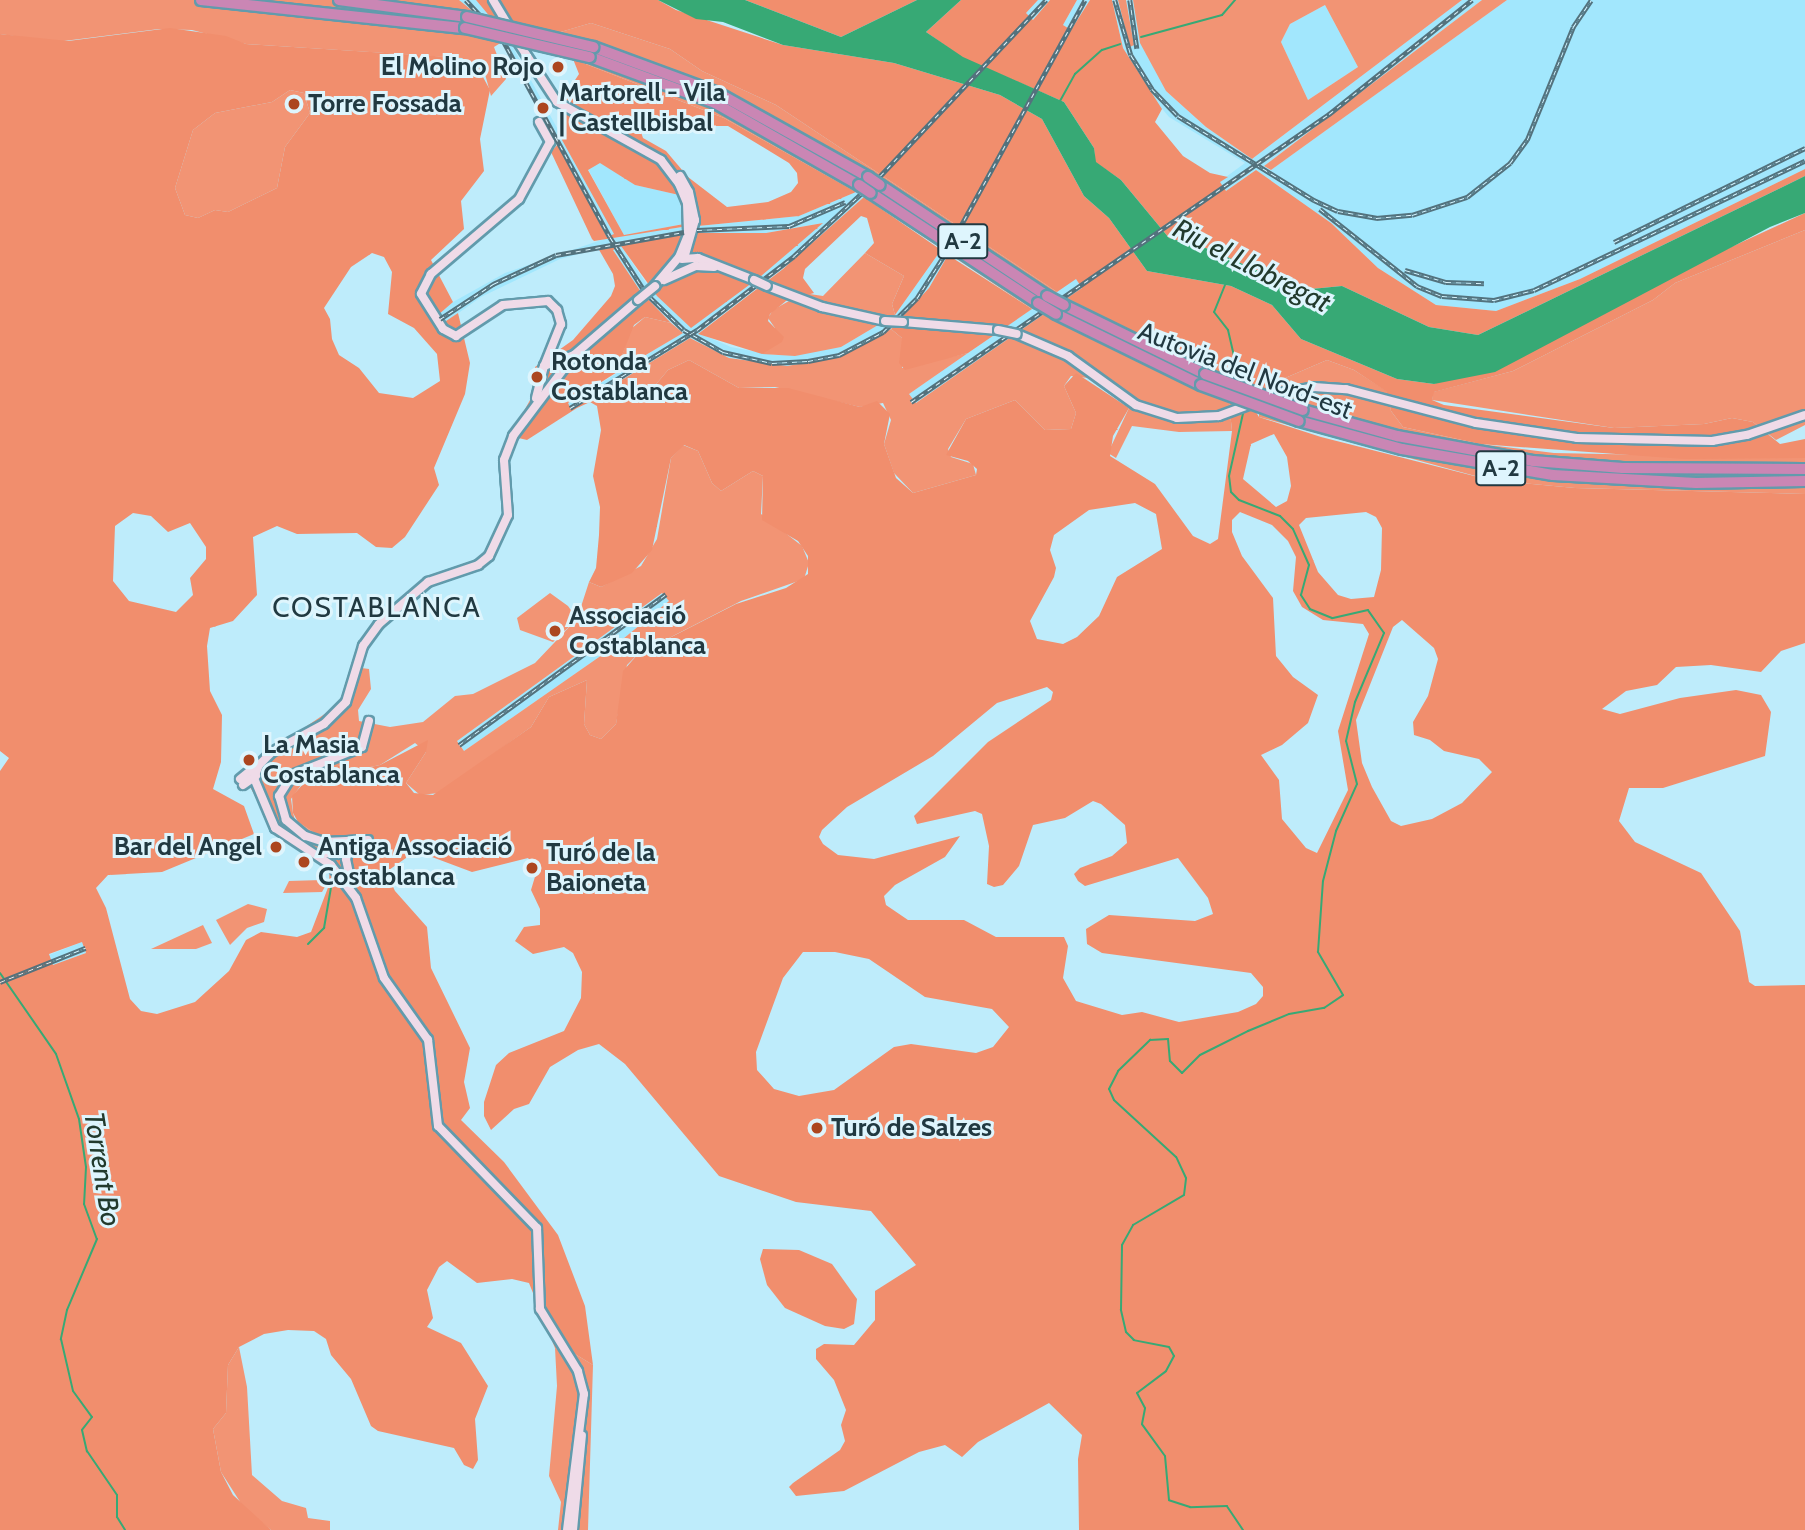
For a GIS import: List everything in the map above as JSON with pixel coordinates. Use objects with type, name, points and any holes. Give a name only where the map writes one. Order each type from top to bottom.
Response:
[{"type":"highway","name":"Autovia del Nord-est","points":[[201,0],[466,22]]},
{"type":"highway","name":"Autovia del Nord-est","points":[[339,0],[466,22],[592,52],[715,103],[863,181],[1042,300],[1203,379],[1301,415],[1415,452],[1553,475],[1696,483],[1805,481]]},
{"type":"highway","name":"Autovia del Nord-est","points":[[1301,415],[1396,436],[1533,461],[1623,468],[1805,468]]},
{"type":"main road","points":[[246,779],[300,737],[324,724],[346,702],[363,646],[379,624],[428,582],[478,565],[492,553],[509,511],[506,451],[534,404],[574,355],[671,271],[684,258],[690,245],[693,203],[686,185],[668,167],[557,102],[494,2]]},
{"type":"main road","points":[[534,404],[561,320],[557,310],[545,300],[503,305],[456,336],[443,329],[421,294],[430,274],[519,199],[549,145],[539,122]]},
{"type":"main road","points":[[668,167],[682,190],[688,214],[690,233],[684,258]]},
{"type":"main road","points":[[671,271],[686,239],[688,214]]},
{"type":"main road","points":[[690,245],[697,262]]},
{"type":"main road","points":[[684,258],[718,267],[830,309],[885,321],[998,330],[1017,334],[1068,356],[1136,405],[1177,418],[1219,416],[1281,393],[1314,387],[1346,389],[1476,423],[1577,438],[1712,441],[1755,433],[1805,415]]},
{"type":"main road","points":[[671,271],[697,262]]},
{"type":"main road","points":[[551,351],[561,373]]},
{"type":"main road","points":[[543,371],[574,355]]},
{"type":"main road","points":[[543,371],[555,380]]},
{"type":"main road","points":[[368,840],[350,845],[324,842],[299,834],[282,812],[279,796],[292,775],[362,747],[369,721]]},
{"type":"main road","points":[[263,764],[260,777],[264,795],[282,834]]},
{"type":"main road","points":[[246,779],[264,795]]},
{"type":"main road","points":[[246,779],[267,815],[282,834],[293,843],[323,857],[345,877]]},
{"type":"main road","points":[[350,845],[341,859],[345,877],[368,924],[384,978],[428,1040],[438,1126],[537,1228],[539,1304],[578,1371],[583,1401],[573,1530]]},
{"type":"main road","points":[[323,857],[341,859]]},
{"type":"main road","points":[[567,1530],[583,1401]]},
{"type":"shaded area","points":[[0,0],[459,0],[490,25],[502,42],[494,47],[506,79],[491,96],[485,74],[462,58],[246,44],[192,30],[159,29],[56,42],[0,34]]},
{"type":"shaded area","points":[[459,0],[476,0],[503,29],[615,234],[608,237],[683,227],[683,236],[621,243],[560,259],[481,297],[443,324],[437,315],[453,302],[505,273],[607,238],[507,49]]},
{"type":"shaded area","points":[[476,0],[658,0],[676,10],[783,45],[894,63],[1000,95],[1042,119],[1084,196],[1109,218],[1147,271],[1231,286],[1272,305],[1301,339],[1397,379],[1434,384],[1805,213],[1805,230],[1675,283],[1653,300],[1513,371],[1434,392],[1432,400],[1444,405],[1614,428],[1704,424],[1732,418],[1753,422],[1780,444],[1805,439],[1805,458],[1684,459],[1480,444],[1403,427],[1391,411],[1387,392],[1354,370],[1327,360],[1264,387],[1256,412],[1259,417],[1321,437],[1490,480],[1575,488],[1805,494],[1805,643],[1781,651],[1761,672],[1711,665],[1676,667],[1657,685],[1626,691],[1602,709],[1620,714],[1680,698],[1736,690],[1761,695],[1771,712],[1765,756],[1663,788],[1629,788],[1619,821],[1635,842],[1701,873],[1740,931],[1749,982],[1755,986],[1805,985],[1805,1530],[1079,1530],[1078,1459],[1082,1435],[1049,1403],[978,1442],[962,1457],[945,1445],[919,1452],[844,1491],[796,1496],[789,1487],[840,1450],[845,1441],[841,1425],[846,1410],[834,1380],[816,1359],[816,1349],[824,1344],[854,1345],[875,1320],[875,1291],[916,1265],[871,1211],[796,1202],[719,1176],[625,1064],[599,1044],[578,1050],[550,1067],[529,1104],[514,1109],[491,1130],[484,1116],[484,1102],[496,1065],[509,1053],[564,1031],[581,998],[582,972],[573,953],[564,947],[533,954],[515,941],[524,927],[540,925],[540,909],[531,890],[537,870],[528,858],[472,872],[416,851],[386,872],[395,891],[427,927],[431,968],[470,1048],[464,1082],[470,1108],[461,1120],[504,1162],[558,1235],[585,1306],[593,1365],[570,1351],[555,1348],[529,1283],[512,1279],[477,1283],[447,1261],[439,1267],[427,1290],[433,1318],[427,1327],[461,1343],[488,1386],[475,1419],[478,1460],[473,1469],[464,1465],[454,1448],[378,1431],[371,1426],[351,1379],[331,1355],[326,1339],[314,1331],[288,1330],[264,1334],[239,1347],[228,1365],[226,1413],[213,1429],[221,1472],[233,1495],[271,1530],[0,1530],[0,771],[9,758],[0,751],[0,34],[68,41],[170,28],[226,36],[246,44],[450,57],[477,66],[490,90],[480,139],[484,171],[461,201],[464,229],[431,260],[453,302],[438,315],[443,323],[458,313],[470,363],[465,394],[434,468],[439,485],[405,537],[392,548],[376,547],[357,533],[297,534],[277,526],[253,537],[257,595],[233,621],[210,628],[207,646],[210,691],[222,715],[221,762],[213,789],[244,806],[254,834],[162,872],[108,875],[96,888],[106,908],[130,999],[141,1011],[157,1014],[195,1002],[229,971],[246,940],[261,932],[297,937],[311,932],[329,885],[330,853],[325,840],[298,822],[293,813],[292,796],[306,781],[340,765],[360,769],[380,765],[428,740],[426,752],[406,783],[414,793],[433,795],[531,727],[549,697],[587,680],[584,724],[590,735],[601,739],[616,724],[623,671],[638,654],[736,604],[786,588],[808,574],[808,556],[798,541],[762,520],[763,476],[753,471],[721,491],[712,483],[698,451],[684,445],[671,458],[652,550],[632,573],[601,587],[589,582],[596,568],[599,535],[600,507],[593,476],[601,430],[597,406],[590,402],[577,408],[527,440],[510,436],[534,393],[535,367],[573,340],[611,296],[615,286],[613,274],[598,248],[683,235],[682,227],[594,241],[592,239],[551,152],[558,144],[607,237],[614,234],[562,140],[562,100],[579,74],[573,59],[724,118],[856,192],[799,216],[698,226],[697,233],[766,233],[823,223],[760,277],[691,328],[657,296],[621,246],[613,250],[641,292],[671,323],[645,317],[634,325],[621,358],[622,369],[568,403],[571,409],[625,378],[647,395],[668,370],[689,360],[739,388],[788,388],[860,407],[877,401],[890,414],[884,444],[896,478],[913,493],[976,475],[977,469],[968,461],[946,455],[966,419],[1015,400],[1045,430],[1071,429],[1076,413],[1064,386],[1076,373],[1129,408],[1113,436],[1110,456],[1155,484],[1193,536],[1210,544],[1218,539],[1232,431],[1228,392],[1220,372],[1157,346],[1067,298],[1082,288],[1076,279],[1057,292],[776,105],[702,71],[670,49],[591,23],[537,39],[507,37]],"holes":[[[290,90],[304,93],[310,113],[285,147],[277,188],[228,212],[215,210],[198,218],[185,215],[175,188],[193,130],[215,113],[272,102]],[[638,123],[728,126],[789,163],[797,173],[798,183],[791,192],[768,202],[727,207],[688,177],[666,151],[643,138]],[[600,163],[635,185],[679,195],[684,224],[624,235],[588,170]],[[372,253],[384,257],[392,272],[388,314],[414,328],[437,354],[440,381],[413,398],[379,393],[359,368],[339,355],[332,339],[330,319],[324,308],[351,267]],[[1274,434],[1287,457],[1291,486],[1287,501],[1276,507],[1243,479],[1251,444]],[[1135,503],[1156,514],[1162,549],[1117,577],[1099,616],[1077,637],[1063,644],[1037,639],[1030,621],[1054,577],[1056,568],[1050,550],[1054,535],[1089,510]],[[1240,512],[1272,525],[1288,541],[1296,557],[1293,591],[1302,607],[1323,620],[1363,624],[1369,634],[1338,731],[1348,790],[1317,853],[1306,848],[1282,819],[1279,780],[1261,755],[1282,745],[1308,723],[1318,695],[1293,677],[1276,656],[1273,598],[1242,556],[1232,532],[1232,520]],[[1366,512],[1376,517],[1382,528],[1381,570],[1374,597],[1351,599],[1338,595],[1318,572],[1299,525],[1306,518]],[[133,513],[151,516],[168,532],[190,523],[206,547],[206,559],[190,578],[193,595],[176,612],[129,601],[113,581],[115,526]],[[1402,620],[1434,648],[1438,659],[1428,696],[1413,722],[1414,735],[1430,740],[1444,751],[1479,759],[1492,772],[1462,803],[1432,819],[1401,826],[1391,821],[1362,763],[1356,720],[1393,627]],[[1047,687],[1053,692],[1051,700],[988,742],[914,816],[917,824],[975,811],[982,814],[989,846],[987,884],[994,887],[1003,885],[1019,866],[1033,825],[1065,818],[1093,801],[1101,804],[1125,825],[1127,843],[1112,856],[1080,868],[1074,874],[1078,881],[1085,886],[1178,858],[1208,898],[1213,914],[1195,921],[1109,915],[1086,929],[1087,944],[1102,953],[1251,973],[1263,987],[1263,996],[1256,1004],[1238,1012],[1179,1022],[1142,1012],[1122,1015],[1076,1001],[1063,978],[1068,946],[1064,937],[996,937],[964,920],[908,920],[886,905],[884,896],[895,885],[945,857],[960,836],[874,859],[838,855],[823,844],[819,837],[822,830],[847,807],[933,756],[997,703]],[[82,942],[86,953],[53,965],[49,954]],[[803,952],[835,952],[869,959],[925,997],[992,1009],[1009,1027],[993,1047],[976,1053],[911,1044],[894,1047],[834,1090],[799,1096],[774,1089],[757,1070],[756,1052],[783,978]]]},
{"type":"shaded area","points":[[658,0],[745,0],[841,37],[917,0],[961,0],[926,32],[963,57],[1064,102],[1094,148],[1096,162],[1121,180],[1169,238],[1209,249],[1301,290],[1342,286],[1429,327],[1478,335],[1805,176],[1805,213],[1770,227],[1495,372],[1434,384],[1397,379],[1301,339],[1272,305],[1231,286],[1147,271],[1109,218],[1084,196],[1042,119],[1000,95],[894,63],[783,45],[723,22],[696,19]]},
{"type":"shaded area","points":[[745,0],[917,0],[841,37]]},
{"type":"shaded area","points":[[961,0],[1038,0],[1026,13],[1033,20],[1050,0],[1077,0],[1063,25],[1071,30],[1090,0],[1112,0],[1123,48],[1162,109],[1155,122],[1183,156],[1210,173],[1228,177],[1220,182],[1226,191],[1256,170],[1331,223],[1378,268],[1436,305],[1496,311],[1580,279],[1805,169],[1805,176],[1478,335],[1429,327],[1342,286],[1301,290],[1209,249],[1169,238],[1121,180],[1095,162],[1094,148],[1064,102],[963,58],[926,32]]},
{"type":"shaded area","points":[[1038,0],[1050,0],[1033,20],[1026,13]]},
{"type":"shaded area","points":[[1077,0],[1090,0],[1071,30],[1063,25]]},
{"type":"shaded area","points":[[1112,0],[1118,0],[1131,46],[1126,1],[1133,0],[1166,91],[1206,127],[1252,159],[1462,0],[1482,0],[1264,166],[1271,170],[1507,0],[1805,0],[1805,169],[1580,279],[1496,311],[1436,305],[1378,268],[1331,223],[1256,170],[1226,191],[1219,182],[1245,163],[1169,117],[1154,99],[1123,48]]},
{"type":"shaded area","points":[[1118,0],[1126,0],[1134,45],[1130,47]]},
{"type":"shaded area","points":[[1133,0],[1462,0],[1252,159],[1206,127],[1166,91],[1140,43]],"holes":[[[1325,5],[1358,67],[1308,100],[1281,42],[1290,24]]]},
{"type":"shaded area","points":[[1482,0],[1507,0],[1271,170],[1264,166]]},
{"type":"shaded area","points":[[1325,5],[1358,67],[1308,100],[1281,42],[1290,24]]},
{"type":"shaded area","points":[[591,23],[670,49],[702,71],[776,105],[1057,292],[1032,309],[856,192],[724,118],[573,59],[557,33]]},
{"type":"shaded area","points":[[290,90],[304,93],[310,113],[285,147],[277,188],[228,212],[215,210],[198,218],[185,215],[175,188],[193,130],[215,113],[272,102]]},
{"type":"shaded area","points":[[600,162],[635,185],[679,195],[684,224],[624,235],[588,169]]},
{"type":"shaded area","points":[[856,192],[864,197],[830,229],[699,333],[731,347],[774,355],[841,347],[895,315],[941,250],[948,255],[929,288],[891,329],[839,357],[787,366],[729,358],[690,338],[571,409],[567,404],[682,333],[641,292],[612,250],[621,246],[646,283],[760,277],[822,223],[766,233],[697,233],[698,226],[799,216]]},
{"type":"shaded area","points":[[864,197],[941,250],[895,315],[892,304],[904,276],[865,253],[874,243],[867,218],[861,216],[805,269],[803,278],[814,293],[786,301],[770,314],[768,321],[784,337],[782,342],[762,354],[698,334],[783,269]]},
{"type":"shaded area","points":[[1805,230],[1805,425],[1776,440],[1753,422],[1732,418],[1704,424],[1614,428],[1432,400],[1433,392],[1513,371],[1653,300],[1675,283]]},
{"type":"shaded area","points":[[865,253],[904,276],[892,304],[895,315],[841,347],[795,356],[762,354],[775,328],[768,318],[773,310],[803,293],[823,296]]},
{"type":"shaded area","points":[[948,255],[1032,309],[968,353],[905,370],[899,363],[902,338],[891,329],[929,288]]},
{"type":"shaded area","points":[[1076,278],[1082,288],[916,403],[909,394]]},
{"type":"shaded area","points":[[1067,298],[1157,346],[1220,372],[1228,392],[1232,431],[1179,432],[1132,426],[1116,458],[1108,453],[1129,408],[1088,378],[1071,376],[1064,386],[1076,413],[1071,429],[1045,430],[1015,400],[966,419],[948,449],[951,457],[973,464],[976,475],[913,493],[894,473],[884,444],[891,420],[883,403],[860,407],[775,387],[739,388],[689,360],[668,370],[647,395],[625,378],[690,338],[729,358],[787,366],[839,357],[891,329],[902,338],[902,368],[968,353],[909,394],[916,403]]},
{"type":"shaded area","points":[[645,317],[671,323],[683,333],[622,369],[621,358],[631,329]]},
{"type":"shaded area","points":[[1327,360],[1354,370],[1388,392],[1391,411],[1403,427],[1480,444],[1554,453],[1805,458],[1805,494],[1575,488],[1490,480],[1259,417],[1259,392],[1264,387]]},
{"type":"shaded area","points":[[683,445],[698,451],[712,483],[721,491],[753,471],[763,476],[761,514],[802,546],[809,563],[804,579],[741,601],[638,654],[627,665],[616,724],[601,739],[590,735],[584,724],[587,680],[549,697],[531,727],[439,793],[420,795],[406,783],[426,752],[415,743],[380,765],[360,769],[340,765],[301,785],[291,799],[295,820],[325,840],[327,865],[281,840],[247,782],[255,761],[338,705],[354,667],[369,669],[371,689],[358,710],[359,721],[390,727],[423,722],[455,696],[473,694],[535,663],[573,623],[553,642],[520,630],[517,618],[550,593],[568,606],[577,619],[589,582],[601,587],[641,566],[657,539],[671,458]],"holes":[[[662,593],[669,601],[612,648],[464,751],[457,741]]]},
{"type":"shaded area","points":[[663,593],[669,601],[612,648],[464,751],[457,741]]},
{"type":"shaded area","points":[[322,880],[326,885],[322,892],[283,893],[289,881]]},
{"type":"shaded area","points":[[248,904],[267,909],[264,922],[247,928],[230,945],[216,920]]},
{"type":"shaded area","points":[[203,925],[212,943],[196,949],[151,949]]},
{"type":"shaded area","points":[[82,942],[86,953],[53,965],[49,955]]},
{"type":"shaded area","points":[[763,1249],[799,1250],[832,1264],[857,1299],[854,1324],[844,1329],[825,1326],[785,1308],[767,1285],[760,1259]]},
{"type":"shaded area","points":[[239,1347],[247,1387],[252,1475],[282,1501],[306,1508],[308,1518],[330,1521],[330,1530],[271,1530],[244,1508],[221,1472],[213,1429],[226,1413],[228,1365]]},
{"type":"shaded area","points":[[555,1348],[570,1351],[593,1365],[588,1530],[558,1530],[561,1502],[549,1476],[557,1386]]},
{"type":"waterway","points":[[1141,37],[1222,15],[1235,0]]},
{"type":"waterway","points":[[1060,101],[1075,74],[1102,50],[1120,44]]},
{"type":"waterway","name":"Riu el Llobregat","points":[[1225,285],[1214,312],[1228,330],[1240,382]]},
{"type":"waterway","points":[[1243,1530],[1227,1506],[1190,1507],[1169,1500],[1165,1456],[1142,1424],[1145,1408],[1137,1393],[1166,1371],[1174,1356],[1169,1347],[1134,1340],[1126,1332],[1121,1310],[1122,1245],[1133,1225],[1184,1195],[1186,1178],[1176,1157],[1114,1100],[1109,1089],[1118,1071],[1150,1040],[1168,1039],[1170,1061],[1182,1073],[1200,1055],[1248,1031],[1289,1014],[1324,1008],[1343,995],[1318,952],[1323,881],[1336,831],[1357,784],[1346,741],[1355,702],[1384,633],[1368,610],[1332,618],[1310,609],[1301,595],[1309,565],[1293,529],[1280,516],[1239,500],[1231,492],[1229,476],[1244,409]]},
{"type":"waterway","points":[[308,944],[324,928],[333,876]]},
{"type":"waterway","name":"Torrent Bo","points":[[0,973],[56,1054],[79,1119],[86,1167],[84,1204],[97,1239],[67,1310],[61,1339],[73,1391],[92,1417],[82,1430],[87,1451],[117,1495],[117,1517],[125,1530]]},
{"type":"railway","points":[[466,0],[503,40],[610,237],[644,290]]},
{"type":"railway","points":[[570,408],[697,330],[794,256],[880,176],[1046,0]]},
{"type":"railway","points":[[959,229],[1085,0]]},
{"type":"railway","points":[[1115,0],[1131,55],[1152,89],[1178,116],[1314,200],[1338,211],[1376,218],[1412,215],[1467,197],[1510,163],[1527,140],[1573,27],[1591,0]]},
{"type":"railway","points":[[1130,0],[1137,48]]},
{"type":"railway","points":[[911,402],[1329,114],[1472,0]]},
{"type":"railway","points":[[1614,242],[1805,148]]},
{"type":"railway","points":[[1320,209],[1417,286],[1442,296],[1494,300],[1534,290],[1805,161]]},
{"type":"railway","points":[[697,230],[789,226],[845,202]]},
{"type":"railway","points":[[440,319],[493,284],[556,255],[684,232]]},
{"type":"railway","points":[[650,297],[684,330],[723,352],[772,363],[808,361],[839,355],[883,332],[917,298],[945,254]]},
{"type":"railway","points":[[1405,270],[1446,282],[1484,283]]},
{"type":"railway","points":[[459,745],[666,594]]},
{"type":"railway","points":[[0,982],[85,948]]},
{"type":"place","name":"El Molino Rojo","points":[[558,67]]},
{"type":"place","name":"Torre Fossada","points":[[294,104]]},
{"type":"place","name":"Martorell - Vila | Castellbisbal","points":[[543,108]]},
{"type":"place","name":"Rotonda Costablanca","points":[[537,377]]},
{"type":"place","name":"Associació Costablanca","points":[[555,631]]},
{"type":"place","name":"La Masia Costablanca","points":[[249,760]]},
{"type":"place","name":"Bar del Angel","points":[[276,847]]},
{"type":"place","name":"Antiga Associació Costablanca","points":[[304,862]]},
{"type":"place","name":"Turó de la Baioneta","points":[[532,868]]},
{"type":"place","name":"Turó de Salzes","points":[[817,1128]]},
{"type":"district","name":"COSTABLANCA","points":[[377,607]]}]
